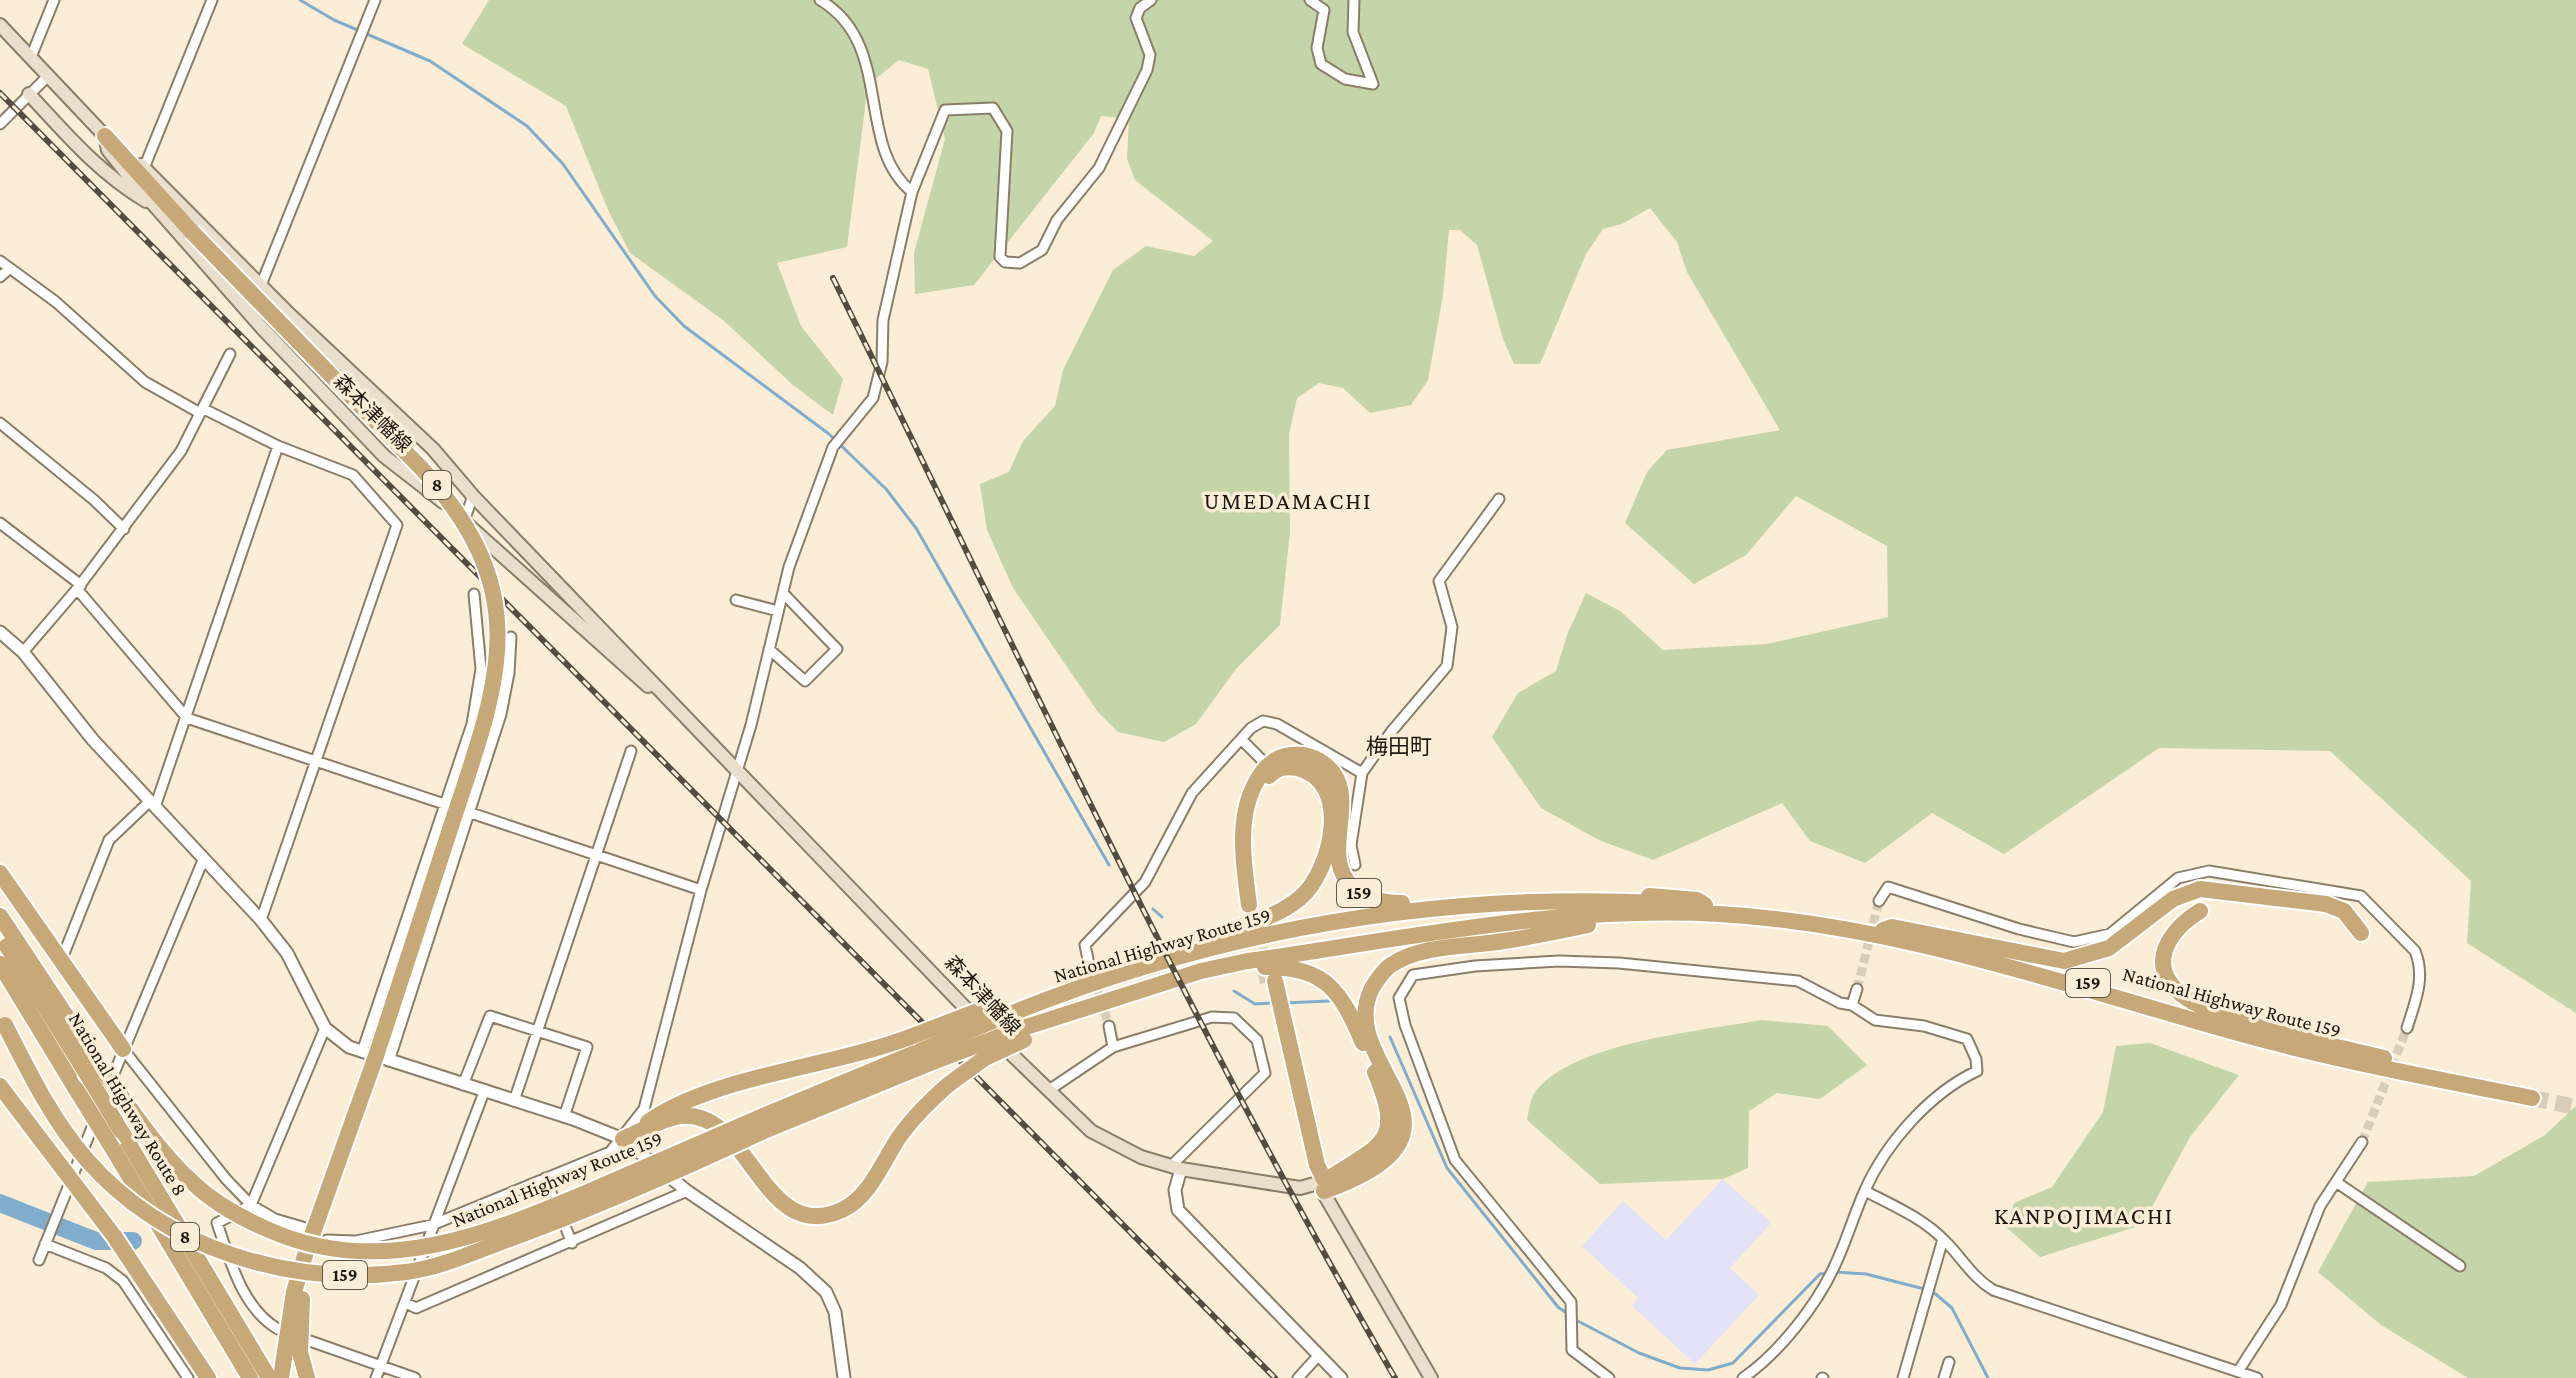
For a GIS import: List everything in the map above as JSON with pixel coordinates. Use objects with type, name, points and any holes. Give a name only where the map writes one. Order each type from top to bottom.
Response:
[{"type":"highway","name":"8","points":[[105,136],[192,232],[451,501],[479,548],[496,605],[497,672],[482,732],[376,1056],[321,1235],[300,1317],[300,1352],[307,1378]]},
{"type":"highway","name":"159","points":[[1270,768],[1293,754],[1318,760],[1334,774],[1342,795],[1339,858],[1344,877],[1353,889],[1371,900],[1428,903],[1588,894],[1697,900],[1705,905]]},
{"type":"highway","points":[[1252,905],[1249,829],[1270,768]]},
{"type":"highway","name":"159","points":[[1100,979],[1129,963],[1273,915],[1309,890],[1317,878],[1329,839],[1329,800],[1318,780],[1305,770],[1270,768]]},
{"type":"highway","points":[[0,873],[123,1049]]},
{"type":"highway","points":[[1883,930],[1892,927],[2064,961],[2109,948],[2173,899],[2200,889],[2326,904],[2344,911],[2361,933]]},
{"type":"highway","name":"National Highway Route 159","points":[[2,1020],[38,1089],[86,1159],[145,1212],[199,1242],[243,1259],[293,1272],[356,1276],[408,1272],[447,1262],[556,1223],[1001,1010],[1033,1004],[1100,979],[1222,943],[1388,913],[1527,901],[1705,905],[1883,930],[2024,964],[2278,1038],[2467,1085]]},
{"type":"highway","points":[[2200,911],[2167,939],[2163,960],[2169,978],[2180,993],[2208,1008],[2286,1034],[2409,1064],[2427,1074]]},
{"type":"highway","name":"National Highway Route 159","points":[[920,1051],[1021,1035],[1201,971],[1248,961],[1595,915],[1702,914],[1801,923],[1914,942],[2025,970],[2246,1035],[2532,1098]]},
{"type":"highway","name":"National Highway Route 159","points":[[0,916],[90,1064],[172,1161],[219,1205],[288,1239],[357,1253],[442,1246],[496,1229],[765,1123]]},
{"type":"highway","name":"159","points":[[1322,1186],[1358,1177],[1379,1164],[1402,1136],[1405,1117],[1402,1104],[1367,1031],[1364,1012],[1379,977],[1391,964],[1430,951],[1618,922],[1801,923]]},
{"type":"highway","name":"National Highway Route 8","points":[[0,934],[90,1064],[121,1131],[241,1346],[250,1378]]},
{"type":"highway","name":"159","points":[[1248,961],[1265,967],[1306,969],[1332,987],[1358,1031],[1388,1106],[1390,1121],[1376,1148],[1322,1186]]},
{"type":"highway","name":"National Highway Route 8","points":[[0,964],[113,1149],[241,1346],[269,1378]]},
{"type":"highway","points":[[1271,981],[1322,1186]]},
{"type":"highway","name":"159","points":[[623,1139],[679,1116],[716,1123],[779,1200],[795,1211],[813,1216],[843,1210],[869,1187],[901,1134],[924,1106],[949,1084],[1021,1035]]},
{"type":"highway","name":"159","points":[[623,1139],[670,1106],[716,1090],[867,1054],[920,1051]]},
{"type":"highway","points":[[0,1086],[118,1242],[208,1378]]},
{"type":"highway","name":"8","points":[[281,1378],[294,1292],[321,1235]]},
{"type":"main road","name":"森本津幡線","points":[[0,25],[105,136],[117,140],[261,285],[433,449],[473,496],[970,1013],[1091,1131],[1120,1148],[1176,1168],[1300,1188],[1322,1186]]},
{"type":"main road","points":[[29,94],[98,169],[121,188],[155,207]]},
{"type":"main road","name":"森本津幡線","points":[[105,136],[108,150],[155,207],[384,456],[464,521],[685,715]]},
{"type":"main road","points":[[1322,1186],[1427,1377]]},
{"type":"street","points":[[31,57],[54,0]]},
{"type":"street","points":[[144,168],[212,0]]},
{"type":"street","points":[[261,285],[375,0]]},
{"type":"street","points":[[820,0],[835,9],[852,27],[872,86],[888,166],[912,192]]},
{"type":"street","points":[[123,1049],[226,1179],[251,1205],[275,1219],[321,1235],[356,1241],[432,1225],[610,1152],[623,1139],[644,1109],[783,593],[838,442],[873,398],[882,362],[883,320],[912,192],[945,110],[972,106],[993,108],[1007,131],[1000,257],[1005,262],[1020,263],[1042,250],[1057,220],[1099,168],[1147,70],[1150,55],[1136,18],[1140,8],[1151,0]]},
{"type":"street","points":[[1310,0],[1324,10],[1317,48],[1321,64],[1345,79],[1373,84],[1353,32],[1354,0]]},
{"type":"street","points":[[0,124],[49,75]]},
{"type":"street","points":[[0,261],[56,302],[145,382],[278,446],[353,475],[397,525],[261,920]]},
{"type":"street","points":[[0,277],[9,269]]},
{"type":"street","points":[[23,652],[79,587],[181,451],[230,354]]},
{"type":"street","points":[[342,412],[358,376]]},
{"type":"street","points":[[0,423],[83,490],[124,529]]},
{"type":"street","points":[[59,960],[109,840],[152,804],[187,718],[278,446]]},
{"type":"street","points":[[464,521],[473,496]]},
{"type":"street","points":[[1355,865],[1351,845],[1362,773],[1391,732],[1447,666],[1452,627],[1439,581],[1499,499]]},
{"type":"street","points":[[0,523],[79,587],[187,718],[701,890]]},
{"type":"street","points":[[769,649],[805,681],[837,649],[783,593]]},
{"type":"street","points":[[376,1056],[442,888],[479,688],[481,650],[474,594]]},
{"type":"street","points":[[736,600],[778,611]]},
{"type":"street","points":[[2,637],[23,652],[93,740],[261,920],[287,953],[325,1028],[349,1047],[623,1139],[687,1191],[800,1268],[826,1292],[835,1312],[844,1378]]},
{"type":"street","points":[[376,1056],[422,881],[506,692],[511,637]]},
{"type":"street","points":[[481,650],[511,654]]},
{"type":"street","points":[[1088,959],[1085,945],[1145,882],[1192,793],[1251,728],[1263,721],[1277,724],[1362,773]]},
{"type":"street","points":[[1242,740],[1270,768]]},
{"type":"street","points":[[514,1101],[631,751]]},
{"type":"street","points":[[39,1260],[123,1049],[204,858]]},
{"type":"street","points":[[1879,901],[1888,887],[2019,929],[2074,942],[2110,934],[2178,878],[2192,873],[2233,875],[2361,896],[2415,951],[2418,959],[2420,983],[2407,1028]]},
{"type":"street","points":[[1609,1378],[1572,1350],[1571,1302],[1455,1160],[1405,1025],[1399,998],[1413,975],[1475,966],[1559,961],[1619,963],[1798,981],[1840,1003],[1852,1005],[1875,1020],[1924,1026],[1967,1039],[1976,1059],[1977,1071],[1947,1087],[1897,1140],[1865,1191],[1832,1271],[1778,1349],[1743,1378]]},
{"type":"street","points":[[1852,1005],[1857,989]]},
{"type":"street","points":[[463,1085],[490,1016],[587,1047],[564,1117]]},
{"type":"street","points":[[1049,1090],[1113,1047],[1212,1017],[1234,1018],[1257,1040],[1265,1073],[1176,1168],[1178,1210],[1341,1378]]},
{"type":"street","points":[[1109,1026],[1113,1047]]},
{"type":"street","points":[[278,1329],[262,1318],[231,1268],[217,1223],[251,1205],[325,1028]]},
{"type":"street","points":[[376,1378],[484,1092]]},
{"type":"street","points":[[2239,1370],[2281,1305],[2320,1206],[2362,1142]]},
{"type":"street","points":[[545,1178],[572,1243]]},
{"type":"street","points":[[2336,1182],[2460,1266]]},
{"type":"street","points":[[406,1303],[416,1308],[687,1191]]},
{"type":"street","points":[[1865,1191],[1911,1215],[1943,1239],[1975,1279],[1993,1290],[2257,1378]]},
{"type":"street","points":[[1903,1378],[1943,1239]]},
{"type":"street","points":[[45,1244],[106,1268],[123,1281],[188,1378]]},
{"type":"street","points":[[310,1341],[415,1378]]},
{"type":"street","points":[[1298,1378],[1318,1356]]},
{"type":"street","points":[[1944,1378],[1949,1362]]},
{"type":"shaded area","points":[[1723,1179],[1771,1223],[1730,1268],[1759,1295],[1695,1364],[1632,1306],[1638,1298],[1582,1246],[1623,1201],[1666,1240]]},
{"type":"green space","points":[[489,0],[2576,0],[2576,1013],[2467,943],[2471,881],[2330,751],[2159,748],[2004,854],[1932,813],[1865,863],[1810,841],[1782,803],[1653,860],[1599,840],[1541,808],[1492,737],[1518,693],[1556,671],[1567,635],[1586,593],[1620,611],[1663,650],[1767,644],[1888,617],[1887,546],[1796,496],[1746,555],[1694,584],[1625,523],[1647,472],[1667,450],[1780,430],[1687,272],[1677,242],[1650,208],[1622,224],[1603,229],[1586,254],[1540,364],[1514,364],[1503,339],[1477,245],[1460,230],[1449,230],[1443,295],[1428,380],[1411,405],[1370,413],[1343,388],[1319,383],[1297,398],[1289,434],[1290,532],[1280,625],[1236,669],[1196,724],[1164,742],[1118,732],[1098,712],[1013,588],[987,530],[980,484],[1009,472],[1023,441],[1055,406],[1063,370],[1113,270],[1146,246],[1194,256],[1213,241],[1135,180],[1127,159],[1129,119],[1101,116],[1094,133],[974,285],[915,294],[914,253],[945,139],[928,69],[899,60],[868,85],[847,247],[777,263],[801,326],[843,379],[833,415],[794,386],[723,320],[630,253],[608,210],[566,106],[462,44]]},
{"type":"green space","points":[[1761,1020],[1828,1026],[1867,1065],[1820,1099],[1777,1093],[1749,1111],[1748,1168],[1723,1179],[1600,1184],[1527,1120],[1536,1091],[1554,1074],[1579,1061],[1641,1041]]},
{"type":"green space","points":[[2150,1043],[2239,1075],[2190,1137],[2142,1225],[2040,1257],[2006,1227],[2014,1203],[2052,1187],[2103,1112],[2116,1046]]},
{"type":"green space","points":[[2576,1106],[2576,1378],[2468,1378],[2381,1325],[2318,1272],[2368,1182],[2474,1176],[2545,1135]]},
{"type":"waterway","points":[[300,0],[334,20],[430,61],[527,126],[563,164],[655,296],[684,326],[829,434],[886,489],[916,528],[1109,865]]},
{"type":"waterway","points":[[1153,909],[1162,917]]},
{"type":"waterway","points":[[1234,991],[1255,1004],[1273,1003]]},
{"type":"waterway","points":[[1284,1003],[1329,1001]]},
{"type":"waterway","points":[[1390,1037],[1447,1168],[1558,1307],[1568,1314]]},
{"type":"waterway","points":[[0,1203],[96,1241],[133,1241]]},
{"type":"waterway","points":[[1835,1272],[1866,1274],[1932,1291],[1952,1308],[1988,1378]]},
{"type":"waterway","points":[[1574,1319],[1639,1353],[1680,1368],[1708,1370],[1733,1363],[1820,1274],[1828,1273]]},
{"type":"tunnel","points":[[1857,989],[1879,901]]},
{"type":"tunnel","points":[[1254,925],[1268,982]]},
{"type":"tunnel","points":[[1088,959],[1109,1026]]},
{"type":"tunnel","points":[[2362,1142],[2407,1028]]},
{"type":"tunnel","points":[[2532,1098],[2576,1107]]},
{"type":"railway","points":[[0,93],[1275,1378]]},
{"type":"railway","points":[[833,278],[1174,971],[1245,1108],[1395,1378]]},
{"type":"district","name":"UMEDAMACHI","points":[[1288,501]]},
{"type":"district","name":"梅田町","points":[[1399,746]]},
{"type":"district","name":"KANPOJIMACHI","points":[[2084,1216]]}]
